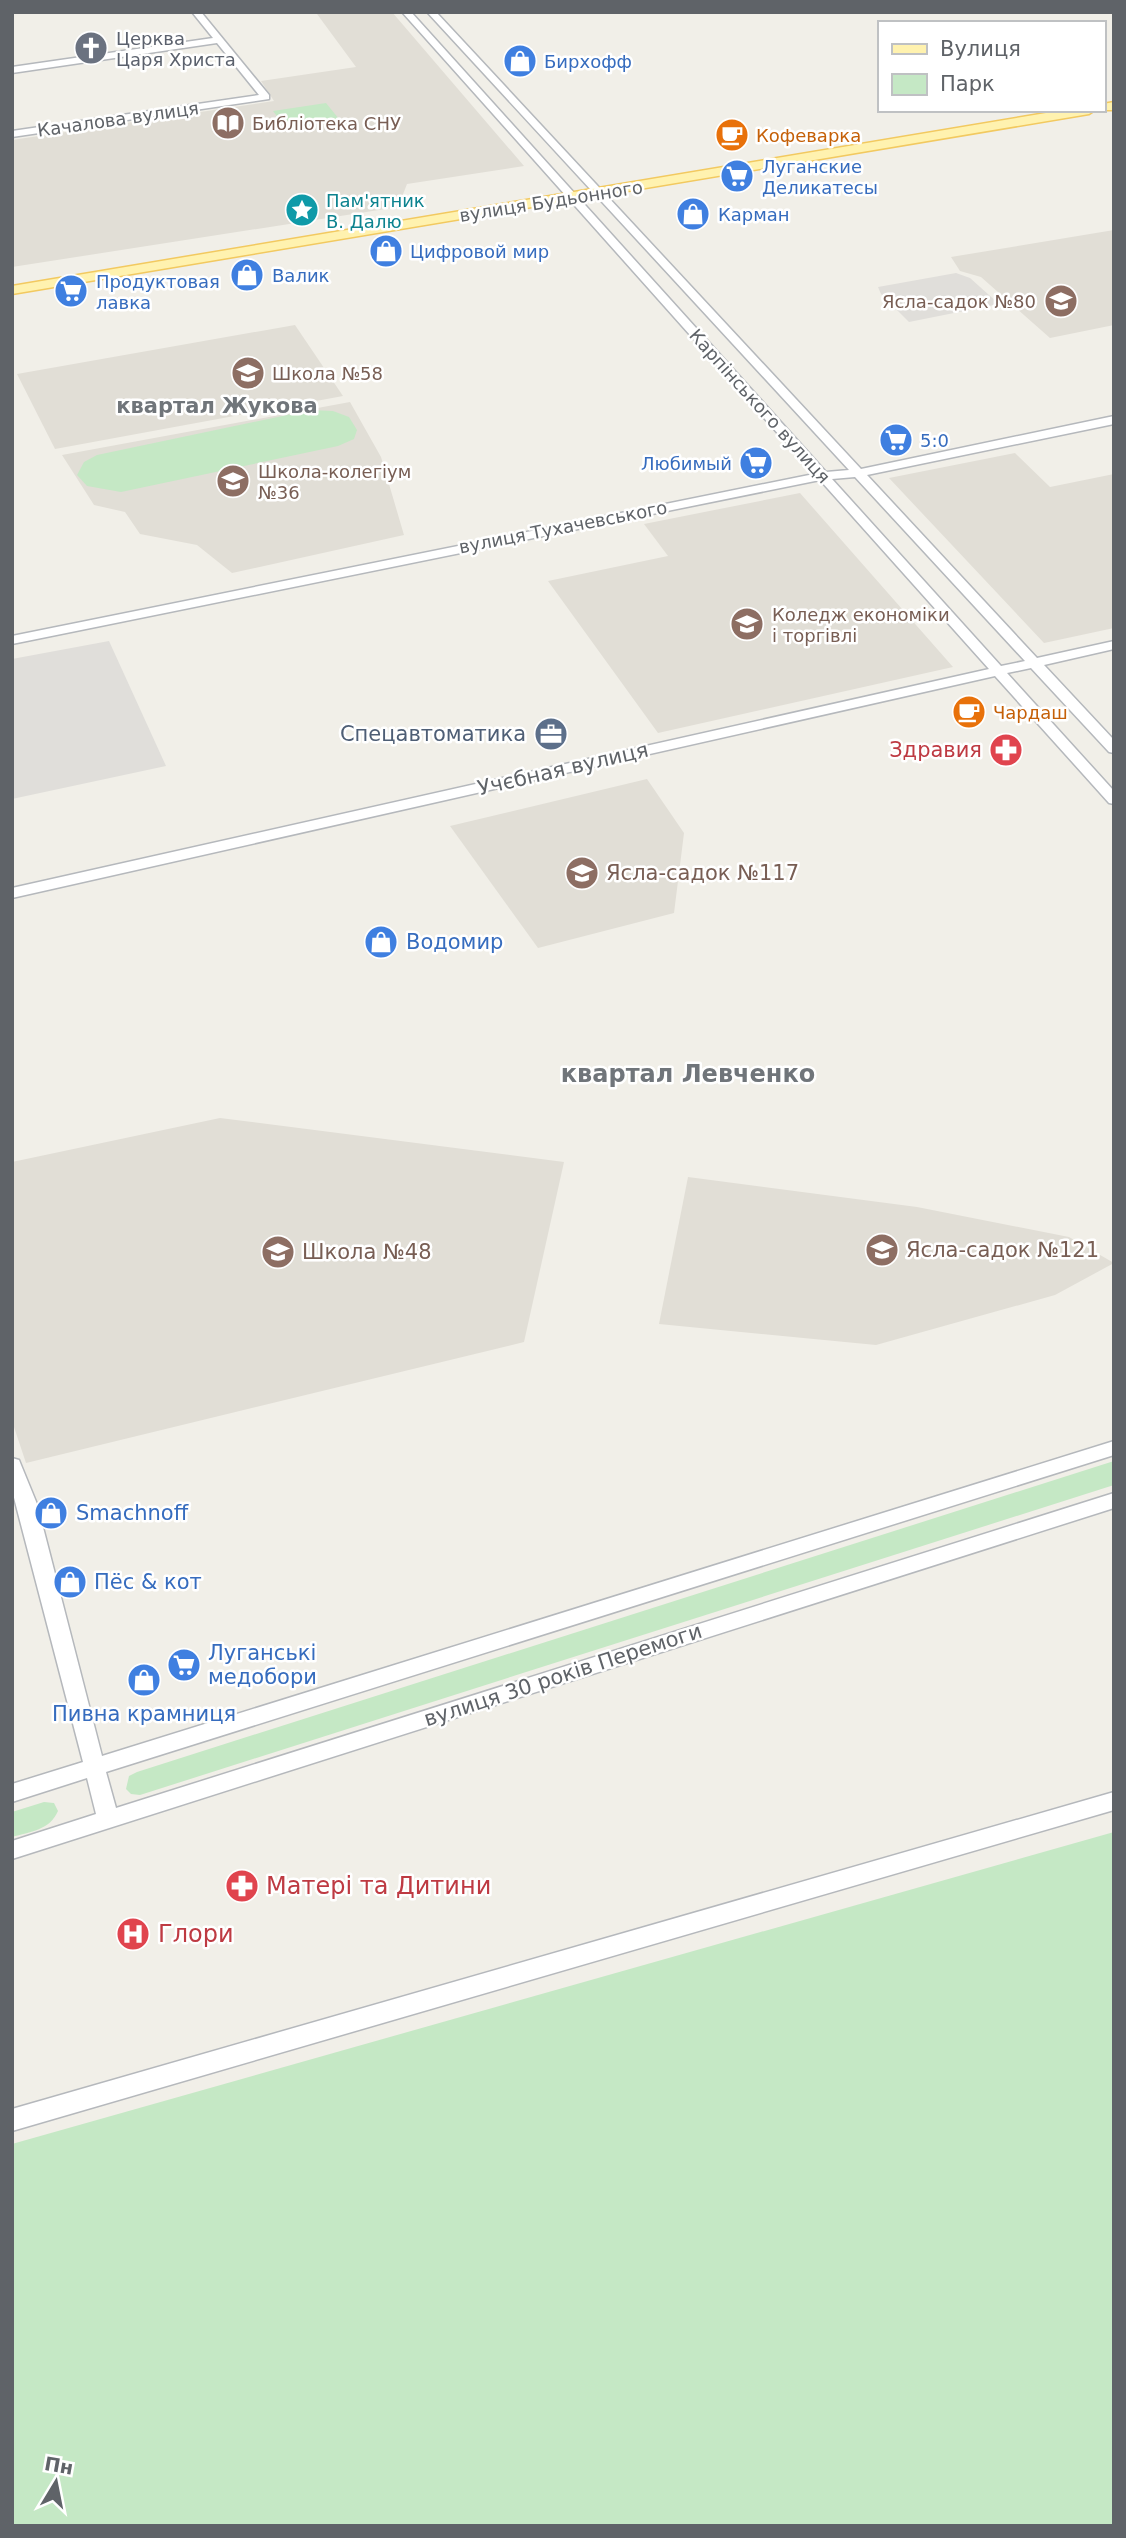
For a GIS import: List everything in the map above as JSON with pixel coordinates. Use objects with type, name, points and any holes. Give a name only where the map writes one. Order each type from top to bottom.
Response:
[{"type":"main road","name":"вулиця Будьонного","points":[[12,278],[990,112]]},
{"type":"main road","name":"вулиця Будьонного","points":[[12,290],[600,194],[1077,112]]},
{"type":"street","points":[[196,12],[219,40]]},
{"type":"street","name":"Карпінського вулиця","points":[[406,12],[1114,800]]},
{"type":"street","name":"Карпінського вулиця","points":[[431,12],[1114,749]]},
{"type":"street","points":[[12,71],[219,40]]},
{"type":"street","name":"Качалова вулиця","points":[[12,134],[266,97],[219,40]]},
{"type":"street","name":"вулиця Тухачевського","points":[[12,640],[1114,420]]},
{"type":"street","name":"Учєбная вулиця","points":[[12,893],[1114,645]]},
{"type":"street","points":[[12,1793],[1114,1448]]},
{"type":"street","points":[[12,1465],[27,1504],[108,1819]]},
{"type":"street","name":"вулиця 30 років Перемоги","points":[[12,1850],[1114,1500]]},
{"type":"street","points":[[12,2120],[1114,1801]]},
{"type":"shaded area","points":[[392,12],[524,166],[407,184],[398,207],[12,267],[12,140],[274,101],[261,81],[356,67],[317,14]]},
{"type":"shaded area","name":"Ясла-садок №80","points":[[1114,230],[1114,325],[1050,338],[981,277],[960,271],[951,257]]},
{"type":"shaded area","points":[[956,273],[970,278],[999,304],[909,322],[881,294],[878,287]]},
{"type":"shaded area","points":[[295,325],[343,396],[55,449],[17,374]]},
{"type":"shaded area","name":"Школа-колегіум №36","points":[[350,402],[381,457],[404,535],[232,573],[197,545],[140,534],[125,512],[94,505],[62,455]]},
{"type":"shaded area","points":[[1015,453],[1050,487],[1114,474],[1114,628],[1044,643],[889,478]]},
{"type":"shaded area","name":"Коледж економіки і торгівлі","points":[[800,493],[953,667],[658,733],[548,581],[668,556],[644,524]]},
{"type":"shaded area","points":[[109,641],[166,766],[12,799],[12,659]]},
{"type":"shaded area","name":"Ясла-садок №117","points":[[647,779],[684,833],[674,913],[538,948],[450,826]]},
{"type":"shaded area","name":"Школа №48","points":[[220,1118],[564,1162],[524,1342],[26,1463],[12,1421],[12,1162]]},
{"type":"shaded area","name":"Ясла-садок №121","points":[[688,1177],[917,1207],[1069,1237],[1114,1263],[1055,1295],[876,1345],[659,1324]]},
{"type":"green space","points":[[326,103],[339,119],[286,128],[273,111]]},
{"type":"green space","points":[[311,410],[333,411],[349,417],[357,430],[354,439],[338,446],[121,492],[87,486],[77,475],[84,462],[97,455]]},
{"type":"green space","points":[[1114,1461],[1114,1485],[140,1795],[131,1794],[126,1789],[129,1776],[137,1772]]},
{"type":"green space","points":[[44,1802],[54,1803],[58,1811],[50,1822],[39,1829],[12,1837],[12,1812]]},
{"type":"green space","points":[[1114,1832],[1114,2526],[12,2526],[12,2144]]},
{"type":"place","name":"Церква Царя Христа","points":[[91,48]]},
{"type":"place","name":"Бирхофф","points":[[520,61]]},
{"type":"place","name":"Библіотека СНУ","points":[[228,123]]},
{"type":"place","name":"Кофеварка","points":[[732,135]]},
{"type":"place","name":"Луганские Деликатесы","points":[[737,176]]},
{"type":"place","name":"Пам'ятник В. Далю","points":[[302,210]]},
{"type":"place","name":"Карман","points":[[693,214]]},
{"type":"place","name":"Цифровой мир","points":[[386,251]]},
{"type":"place","name":"Валик","points":[[247,275]]},
{"type":"place","name":"Продуктовая лавка","points":[[71,291]]},
{"type":"place","name":"Ясла-садок №80","points":[[1061,301]]},
{"type":"place","name":"Школа №58","points":[[248,373]]},
{"type":"place","name":"5:0","points":[[896,440]]},
{"type":"place","name":"Любимый","points":[[756,463]]},
{"type":"place","name":"Школа-колегіум №36","points":[[233,481]]},
{"type":"place","name":"Коледж економіки і торгівлі","points":[[747,624]]},
{"type":"place","name":"Чардаш","points":[[969,712]]},
{"type":"place","name":"Спецавтоматика","points":[[551,734]]},
{"type":"place","name":"Здравия","points":[[1006,750]]},
{"type":"place","name":"Ясла-садок №117","points":[[582,873]]},
{"type":"place","name":"Водомир","points":[[381,942]]},
{"type":"place","name":"Ясла-садок №121","points":[[882,1250]]},
{"type":"place","name":"Школа №48","points":[[278,1252]]},
{"type":"place","name":"Smachnoff","points":[[51,1513]]},
{"type":"place","name":"Пёс & кот","points":[[70,1582]]},
{"type":"place","name":"Луганські медобори","points":[[184,1665]]},
{"type":"place","name":"Пивна крамниця","points":[[144,1680]]},
{"type":"place","name":"Матері та Дитини","points":[[242,1886]]},
{"type":"place","name":"Глори","points":[[133,1934]]},
{"type":"district","name":"квартал Жукова","points":[[217,406]]},
{"type":"district","name":"квартал Левченко","points":[[688,1074]]}]
